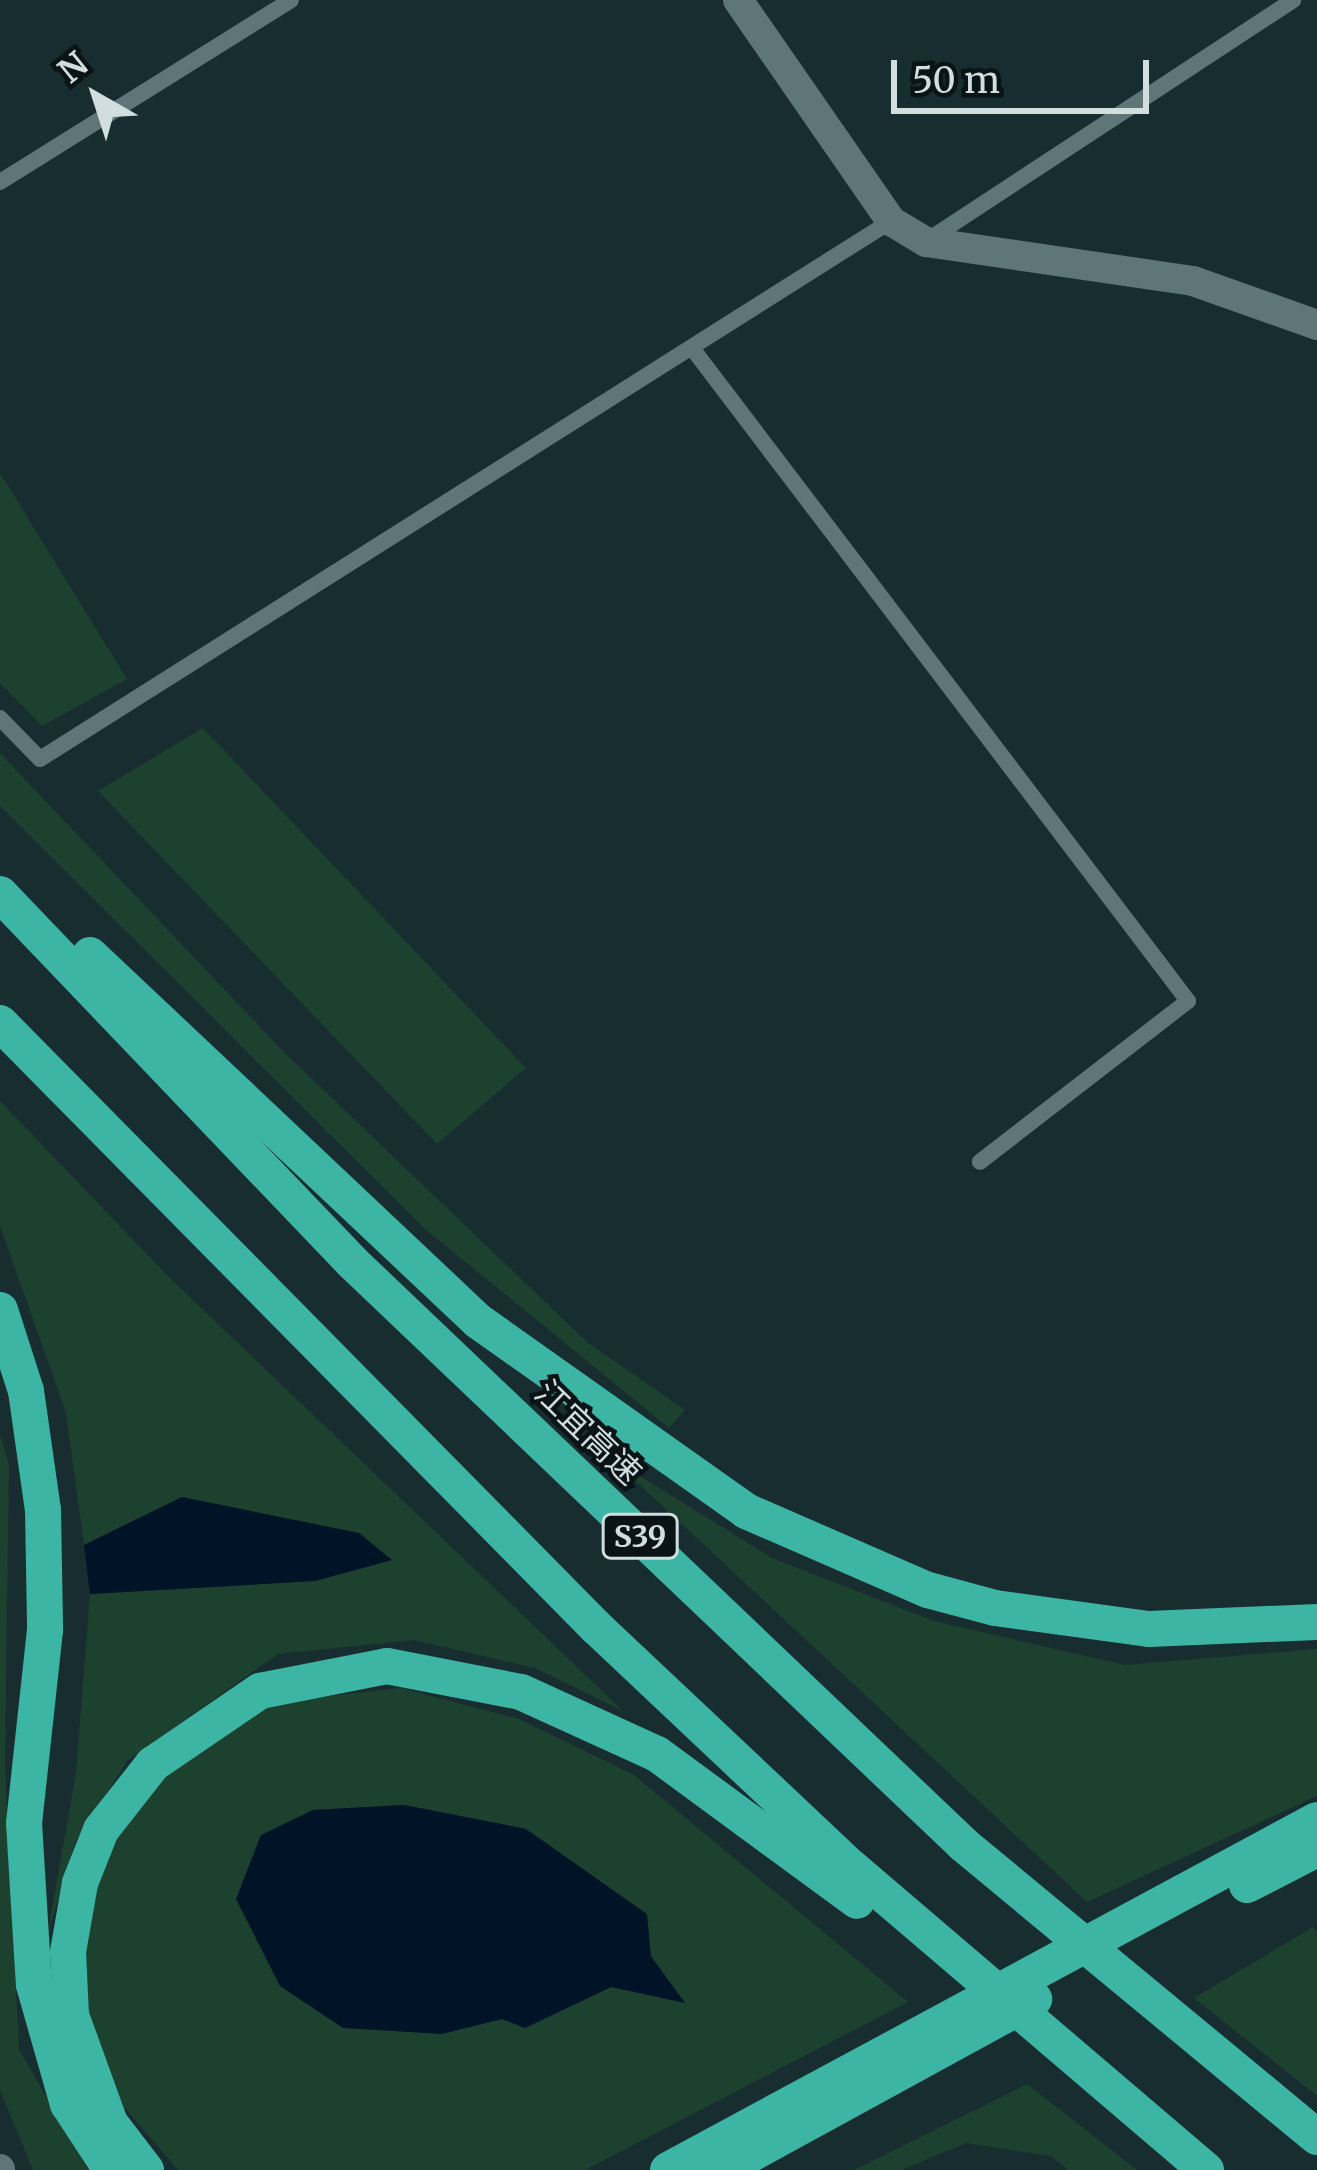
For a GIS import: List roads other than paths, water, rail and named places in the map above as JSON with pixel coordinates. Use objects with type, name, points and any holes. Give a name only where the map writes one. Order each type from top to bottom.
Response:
[{"type":"highway","points":[[0,869],[478,1321],[746,1511],[928,1590],[995,1608],[1149,1629],[1317,1622]]},
{"type":"highway","name":"江宜高速","points":[[0,895],[352,1262],[964,1845],[1317,2137]]},
{"type":"highway","points":[[0,1023],[596,1628],[851,1867],[1099,2084]]},
{"type":"highway","points":[[0,1310],[26,1390],[43,1510],[45,1630],[24,1823],[34,1985],[68,2104],[111,2170]]},
{"type":"highway","points":[[146,2170],[110,2122],[71,2015],[68,1952],[80,1883],[124,1795],[180,1739],[260,1691],[341,1669],[423,1668],[467,1677],[573,1712],[657,1754],[1099,2084],[1206,2170]]},
{"type":"highway","points":[[668,2170],[1317,1820]]},
{"type":"highway","points":[[722,2170],[1317,1849]]},
{"type":"street","points":[[738,0],[892,221],[926,242],[1193,281],[1317,325]]},
{"type":"lane","points":[[0,182],[291,0]]},
{"type":"lane","points":[[926,242],[1293,0]]},
{"type":"lane","points":[[0,718],[40,759],[892,221]]},
{"type":"lane","points":[[692,348],[1188,1000],[980,1162]]},
{"type":"water","points":[[182,1497],[359,1533],[392,1560],[315,1581],[90,1594],[84,1545]]},
{"type":"water","points":[[404,1805],[526,1829],[647,1914],[651,1956],[685,2003],[611,1987],[525,2028],[502,2019],[442,2034],[343,2028],[280,1986],[236,1899],[261,1835],[313,1810]]}]
